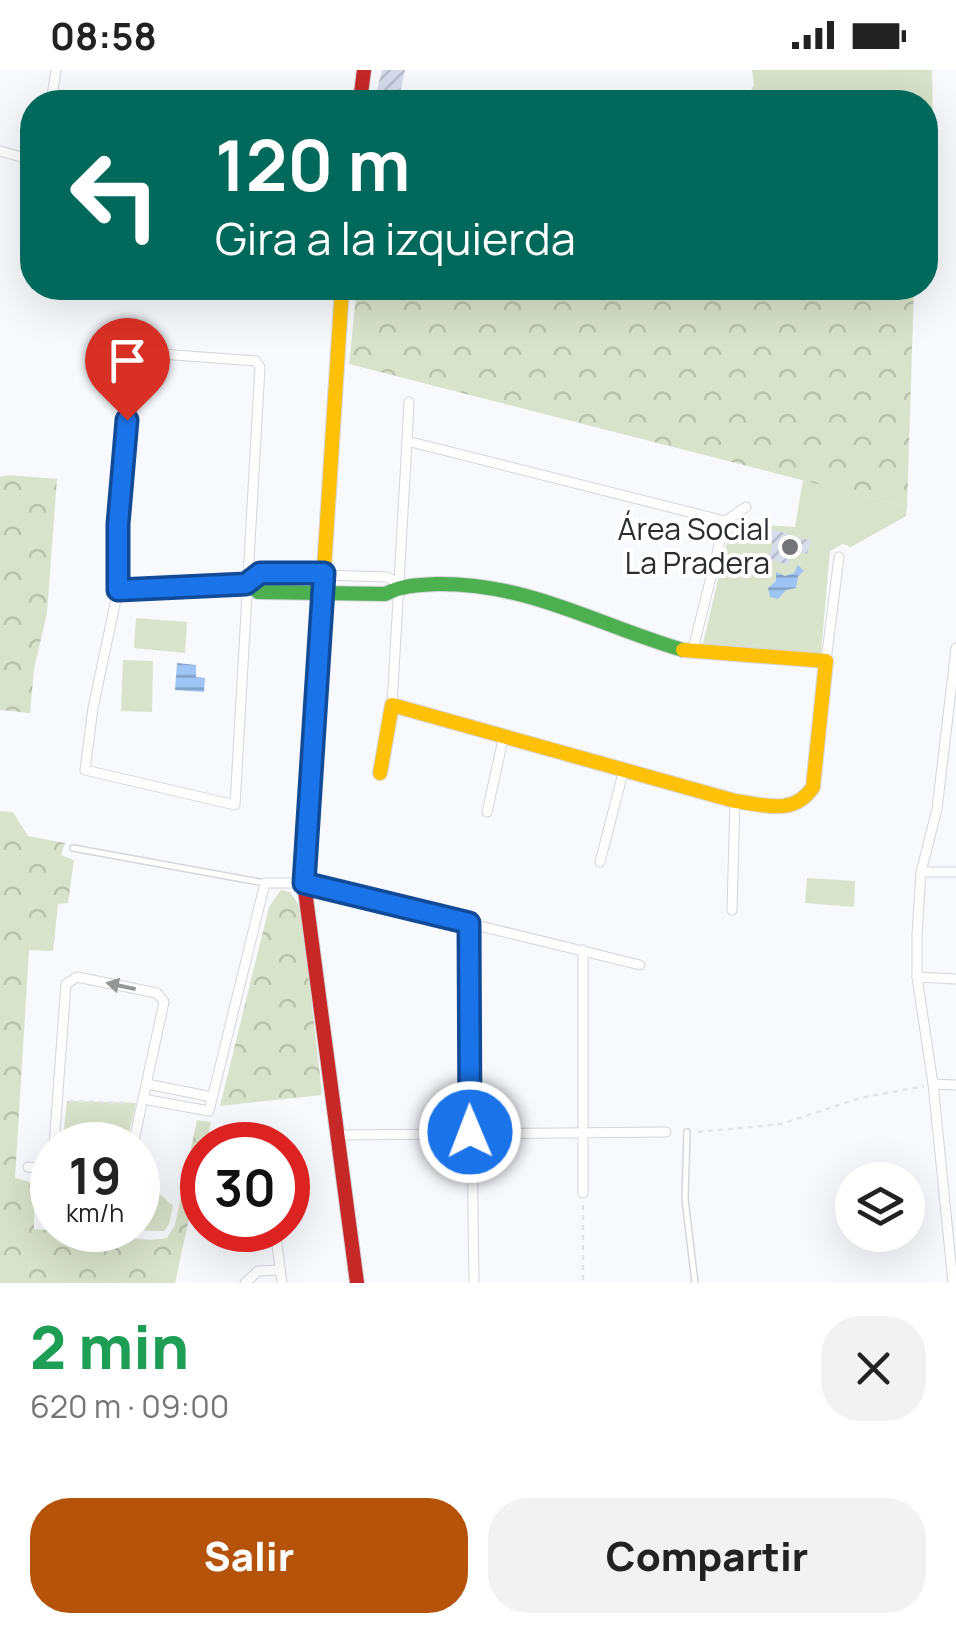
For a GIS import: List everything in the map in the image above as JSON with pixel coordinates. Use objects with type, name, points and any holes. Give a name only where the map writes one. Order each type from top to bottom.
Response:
[{"type":"street","points":[[341,300],[304,883],[357,1283]]},
{"type":"street","points":[[134,352],[259,364],[235,805],[84,770],[118,590],[118,524],[134,352]]},
{"type":"street","points":[[380,773],[392,705],[402,585],[410,402]]},
{"type":"street","points":[[407,441],[725,522]]},
{"type":"street","points":[[692,653],[725,522],[746,507]]},
{"type":"street","points":[[392,705],[735,801],[788,807],[806,800],[813,787],[839,556]]},
{"type":"street","points":[[118,590],[246,584],[260,573],[387,576],[402,585]]},
{"type":"street","points":[[246,584],[258,592],[323,594],[384,594],[402,585],[465,584],[554,602],[637,637],[692,653],[826,661]]},
{"type":"street","points":[[953,1283],[951,1200],[918,977],[921,872],[936,808],[956,648]]},
{"type":"street","points":[[486,812],[504,735]]},
{"type":"street","points":[[600,862],[624,770]]},
{"type":"street","points":[[732,910],[735,801]]},
{"type":"street","points":[[921,872],[956,872]]},
{"type":"street","points":[[140,1101],[208,1111],[265,883],[304,883],[640,965]]},
{"type":"street","points":[[469,923],[474,1283]]},
{"type":"street","points":[[582,950],[583,1193]]},
{"type":"street","points":[[56,1122],[66,984],[77,977],[157,993],[162,998],[165,1009],[137,1122]]},
{"type":"street","points":[[918,977],[956,979]]},
{"type":"street","points":[[147,1084],[212,1097]]},
{"type":"street","points":[[932,1084],[956,1085]]},
{"type":"street","points":[[338,1136],[666,1132]]},
{"type":"street","points":[[277,1252],[282,1283]]},
{"type":"street","points":[[245,1283],[258,1271],[280,1270]]},
{"type":"lane","points":[[72,848],[265,883]]},
{"type":"lane","points":[[687,1132],[684,1199],[695,1283]]},
{"type":"path","points":[[687,1132],[781,1124],[860,1098],[932,1084]]},
{"type":"path","points":[[67,1101],[140,1101]]},
{"type":"path","points":[[583,1193],[583,1283]]},
{"type":"green space","points":[[752,70],[932,70],[932,90],[751,90]]},
{"type":"green space","points":[[356,300],[914,300],[907,507],[349,364]]},
{"type":"green space","points":[[0,477],[57,479],[47,613],[34,669],[30,713],[0,710]]},
{"type":"green space","points":[[803,480],[907,507],[906,516],[851,547],[843,544],[830,551],[821,652],[812,658],[702,647],[729,534],[752,524],[795,527]]},
{"type":"green space","points":[[136,618],[187,622],[185,653],[134,648]]},
{"type":"green space","points":[[123,660],[153,661],[152,712],[121,711]]},
{"type":"green space","points":[[0,811],[13,812],[28,836],[65,843],[61,855],[74,860],[68,903],[58,904],[53,951],[29,950],[15,1178],[30,1182],[30,1252],[160,1252],[160,1239],[167,1238],[175,1225],[180,1201],[182,1252],[175,1283],[0,1283]]},
{"type":"green space","points":[[807,878],[855,881],[854,907],[805,903]]},
{"type":"green space","points":[[281,890],[290,892],[301,908],[322,1095],[220,1106],[269,907]]},
{"type":"green space","points":[[67,1101],[136,1103],[131,1122],[65,1122]]},
{"type":"green space","points":[[160,1194],[173,1206],[164,1231],[160,1231]]},
{"type":"water","points":[[798,565],[804,571],[798,576],[796,588],[786,590],[778,599],[770,597],[768,588],[776,581],[776,572],[785,576],[794,573]]},
{"type":"water","points":[[177,663],[196,665],[196,677],[205,678],[204,692],[175,690]]},
{"type":"building","points":[[382,70],[405,70],[401,90],[377,90]]},
{"type":"building","name":"Área Social La Pradera","points":[[761,526],[811,541],[807,554],[793,550],[788,565],[768,559],[773,543],[757,538]]},
{"type":"traffic: fast","points":[[246,583],[258,592],[385,594],[404,587],[437,584],[503,590],[683,650]]},
{"type":"traffic: slow","points":[[313,741],[341,300]]},
{"type":"traffic: slow","points":[[380,773],[392,705],[735,801],[778,806],[805,796],[813,787],[826,661],[683,650]]},
{"type":"traffic: jam","points":[[362,90],[364,70]]},
{"type":"traffic: jam","points":[[313,741],[304,883],[357,1283]]},
{"type":"place","name":"Área Social La Pradera","points":[[790,547]]},
{"type":"route","points":[[127,420],[118,524],[118,590],[246,584],[260,573],[324,573],[304,883],[469,923],[470,1132]]}]
